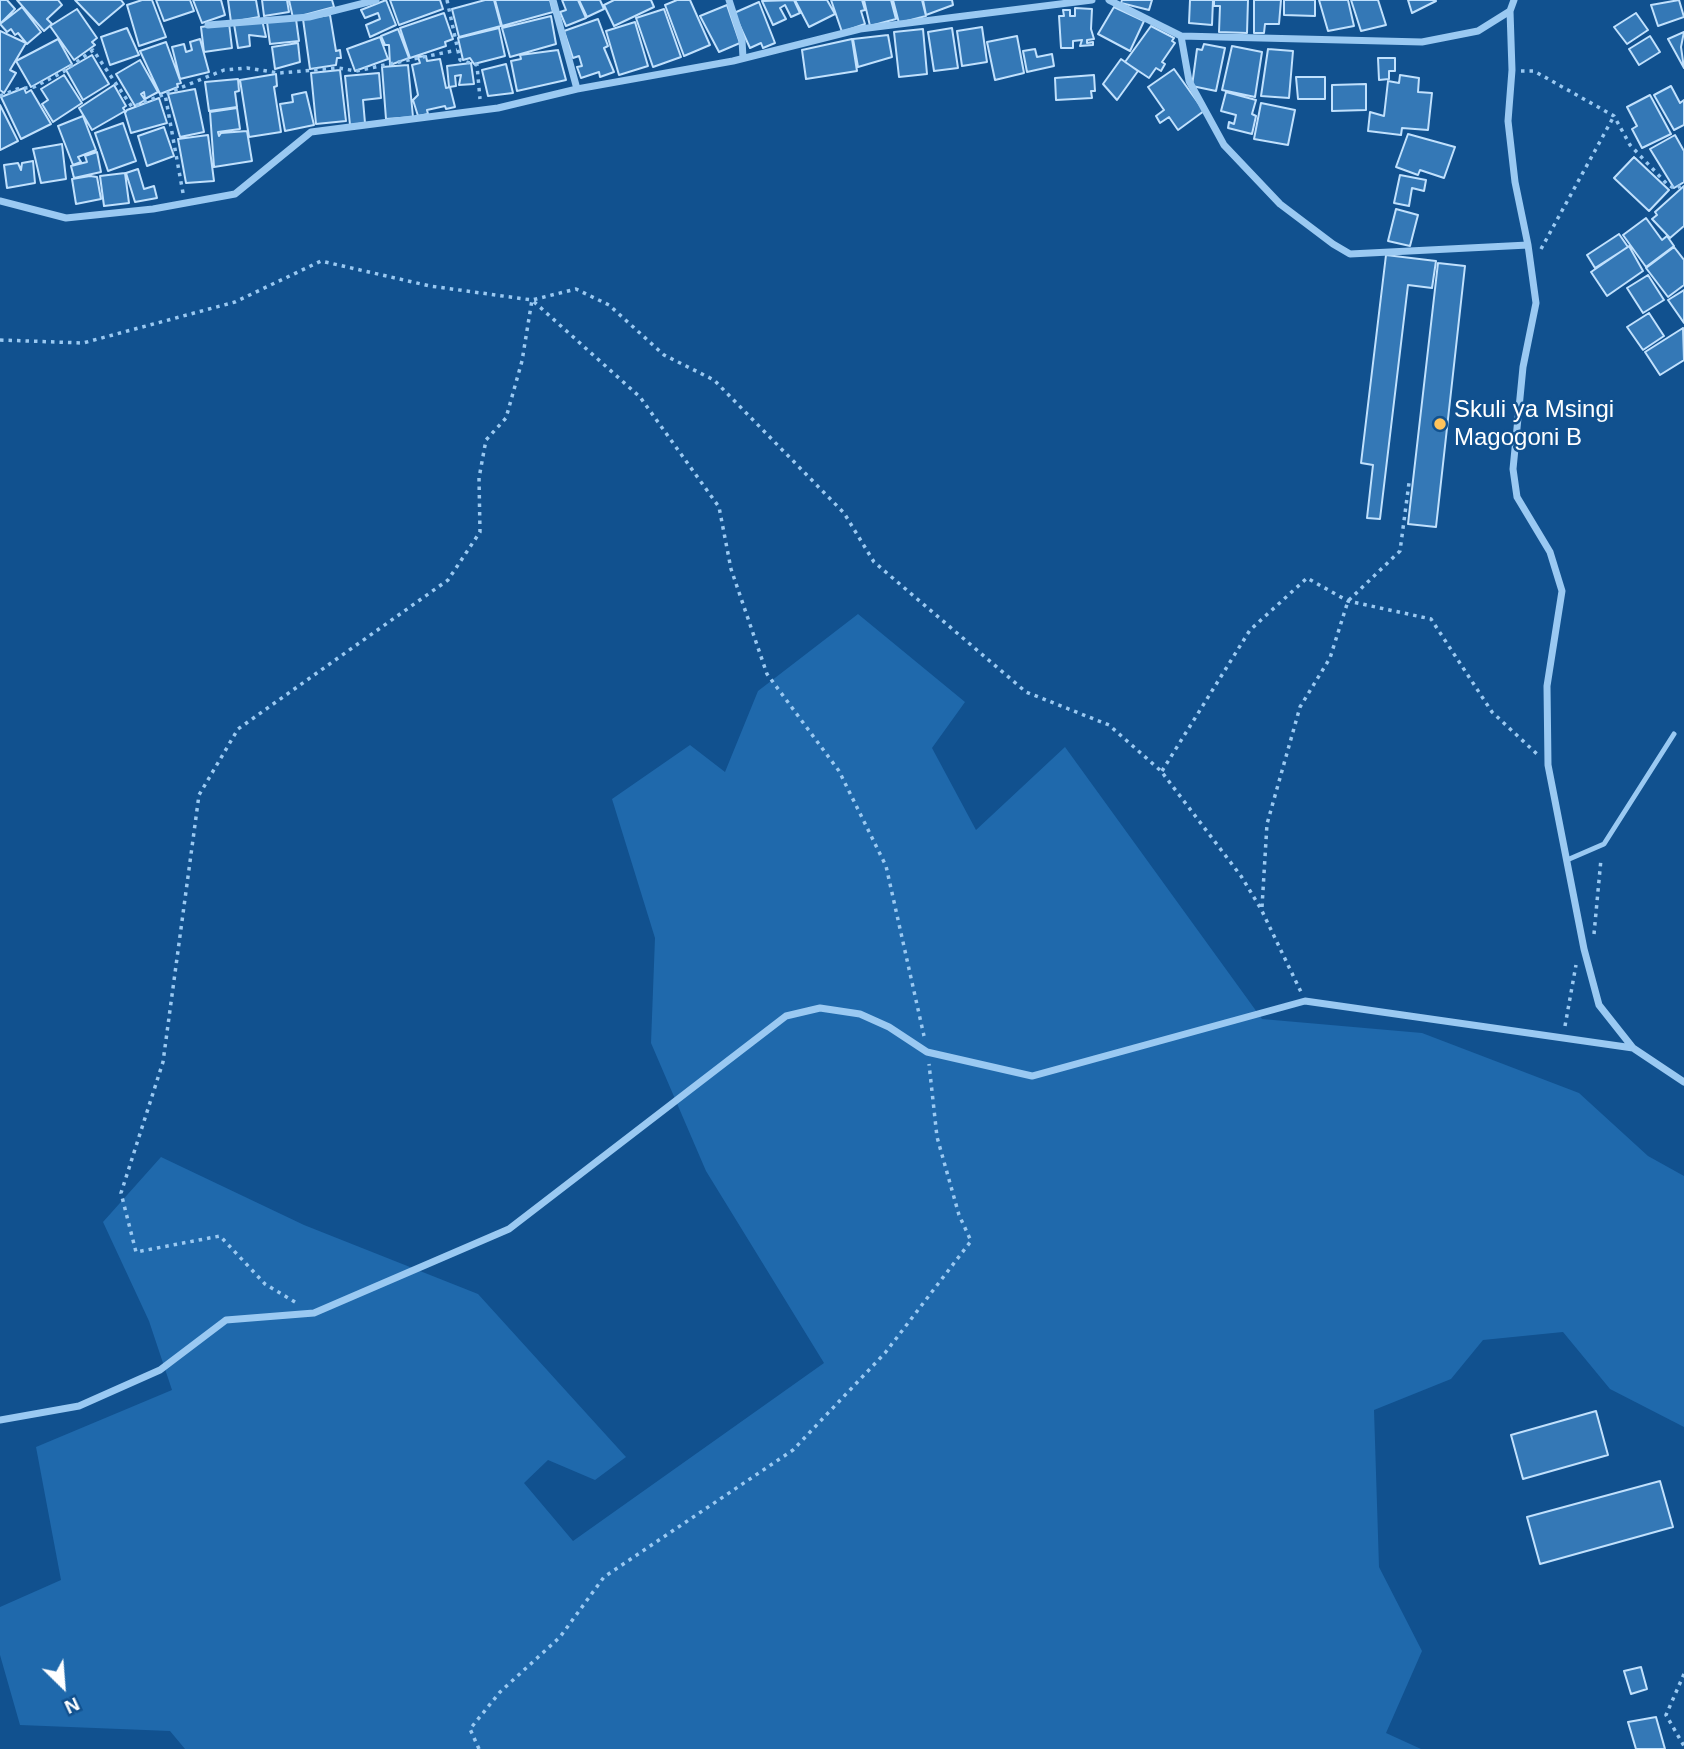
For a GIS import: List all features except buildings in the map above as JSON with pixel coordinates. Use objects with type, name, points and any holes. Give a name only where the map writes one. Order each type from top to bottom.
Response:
[{"type":"street","points":[[208,24],[309,17],[376,0]]},
{"type":"street","points":[[553,0],[577,89]]},
{"type":"street","points":[[729,0],[742,40],[743,58]]},
{"type":"street","points":[[0,201],[66,218],[235,194],[311,132],[481,110],[743,58],[860,29],[1092,0]]},
{"type":"street","points":[[1109,0],[1181,36],[1422,42],[1478,31],[1510,11]]},
{"type":"street","points":[[1514,0],[1510,11],[1512,71],[1508,121],[1515,182],[1536,303],[1523,368],[1513,469],[1517,497],[1550,552],[1562,592],[1547,686],[1548,765],[1584,949],[1599,1005],[1633,1048],[1684,1082]]},
{"type":"street","points":[[1181,36],[1189,81],[1224,145],[1280,204],[1333,244],[1350,254],[1528,245]]},
{"type":"street","points":[[0,1420],[79,1406],[102,1396],[160,1370],[226,1320],[314,1314],[509,1230],[786,1016],[820,1008],[847,1010],[890,1027],[927,1052],[1032,1076],[1304,1001],[1633,1048]]},
{"type":"lane","points":[[1567,860],[1604,844],[1674,734]]},
{"type":"path","points":[[447,0],[460,60],[477,65],[481,110]]},
{"type":"path","points":[[0,96],[17,89],[34,87],[63,72],[93,50],[132,107],[224,70],[247,68],[279,73],[338,68],[356,71],[457,50]]},
{"type":"path","points":[[1512,71],[1534,71],[1614,116],[1630,145],[1667,184],[1675,189],[1684,184]]},
{"type":"path","points":[[165,94],[185,203]]},
{"type":"path","points":[[1541,249],[1614,116]]},
{"type":"path","points":[[0,340],[83,343],[235,302],[321,261],[430,286],[532,300],[576,289],[609,305],[664,355],[714,380],[844,513],[874,562],[1026,692],[1109,725],[1161,771],[1241,876],[1261,909],[1304,1001]]},
{"type":"path","points":[[480,1749],[470,1729],[500,1692],[559,1637],[604,1577],[793,1450],[885,1353],[971,1241],[959,1215],[937,1137],[927,1052],[886,866],[839,771],[767,674],[731,569],[719,507],[640,397],[532,300]]},
{"type":"path","points":[[314,1314],[265,1284],[220,1236],[136,1252],[121,1193],[163,1062],[199,795],[239,729],[342,653],[415,606],[447,580],[467,552],[480,532],[479,478],[486,440],[506,418],[522,361],[532,300]]},
{"type":"path","points":[[1261,909],[1268,824],[1300,707],[1330,658],[1348,601],[1400,551],[1409,483]]},
{"type":"path","points":[[1161,771],[1250,630],[1307,578],[1348,601],[1431,619],[1492,712],[1548,765]]},
{"type":"path","points":[[1684,1674],[1666,1715],[1684,1746]]},
{"type":"shaded area","points":[[858,614],[965,702],[932,748],[976,830],[1065,747],[1262,1019],[1422,1033],[1579,1093],[1648,1156],[1684,1176],[1684,1427],[1610,1389],[1563,1332],[1483,1340],[1451,1379],[1374,1410],[1379,1567],[1422,1651],[1386,1733],[1421,1749],[185,1749],[170,1731],[20,1725],[0,1655],[0,1607],[61,1580],[36,1447],[172,1390],[149,1321],[103,1222],[161,1157],[304,1225],[478,1294],[626,1457],[595,1480],[548,1460],[524,1483],[573,1541],[824,1363],[706,1171],[651,1043],[655,938],[612,799],[690,745],[725,772],[758,691]]},
{"type":"place","name":"Skuli ya Msingi Magogoni B","points":[[1440,424]]}]
